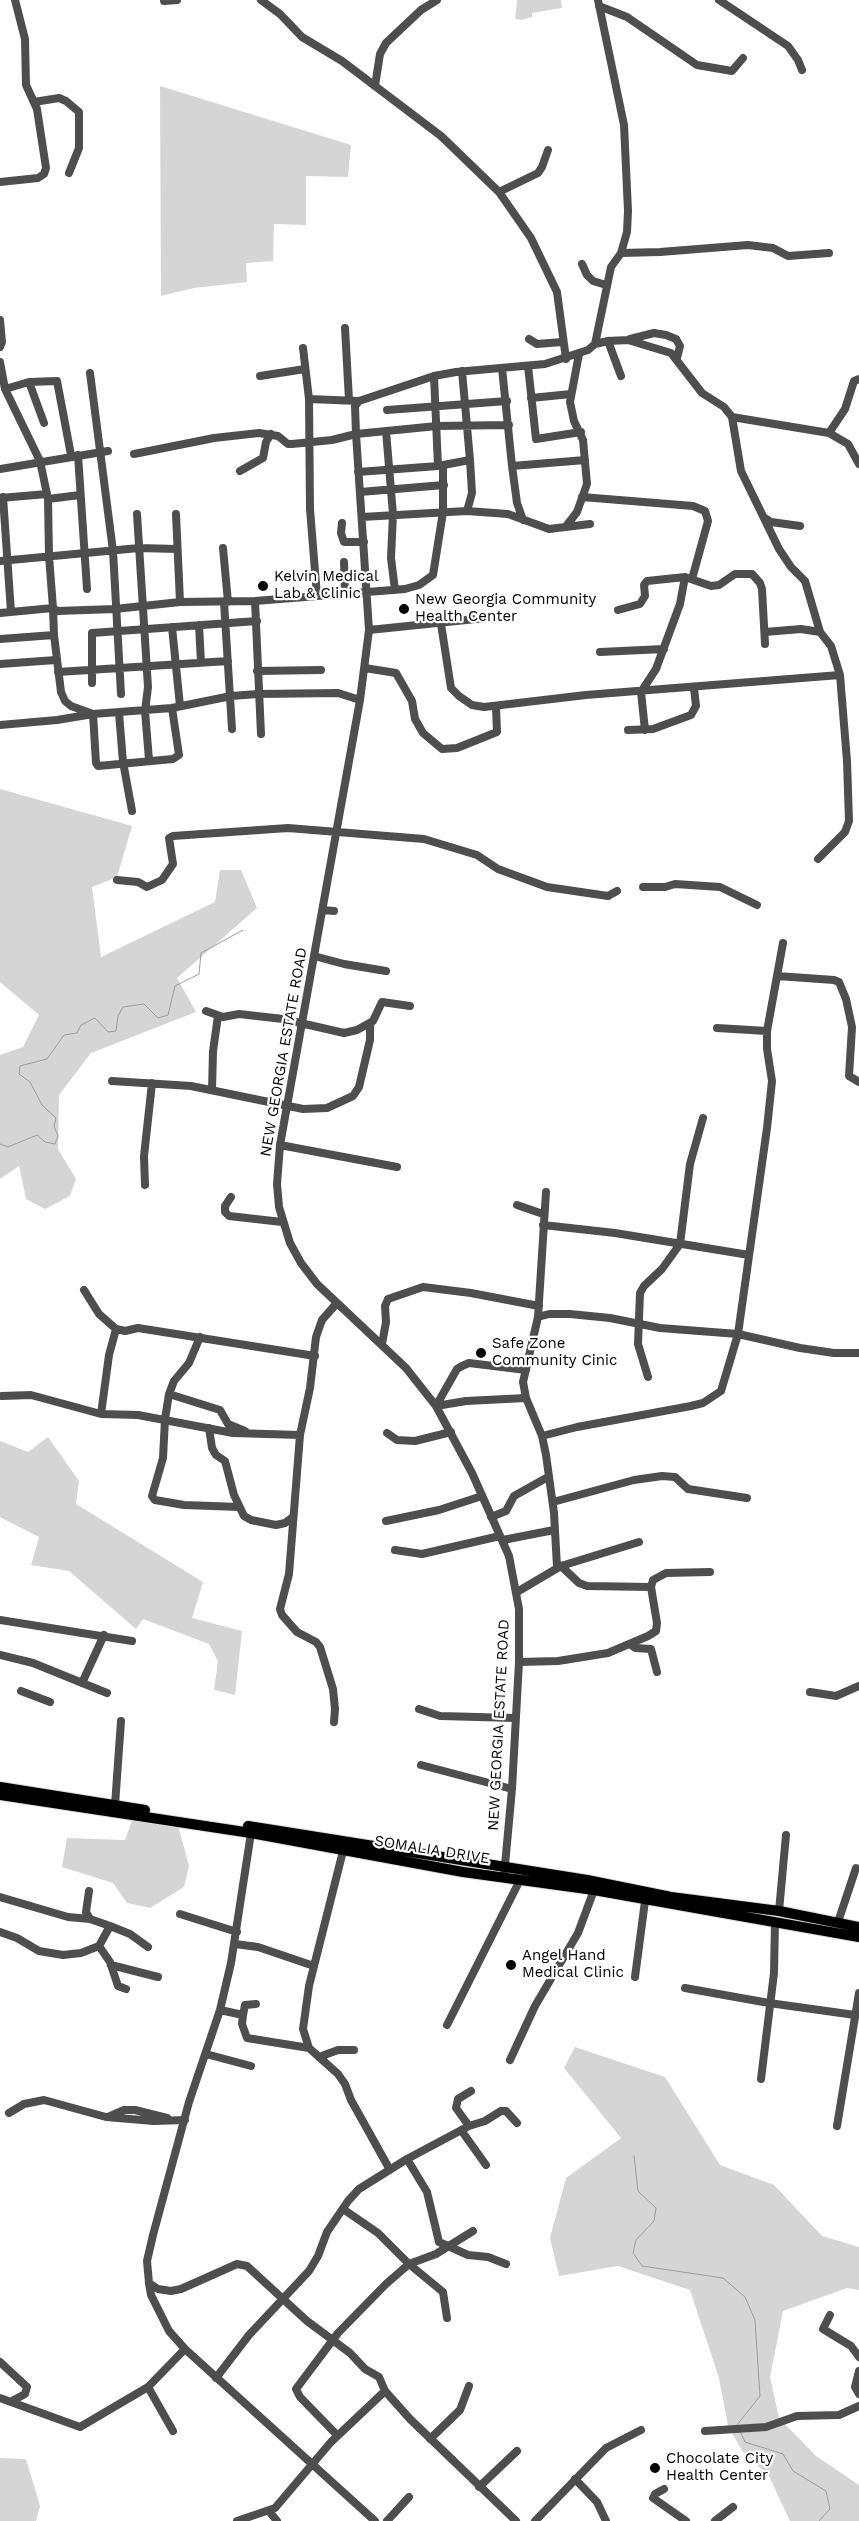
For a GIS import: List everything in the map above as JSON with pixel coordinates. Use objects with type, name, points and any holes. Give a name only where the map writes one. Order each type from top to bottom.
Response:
[{"type":"main road","name":"SOMALIA DRIVE","points":[[0,1786],[504,1872],[587,1880],[670,1896],[779,1910],[859,1927]]},
{"type":"main road","name":"SOMALIA DRIVE","points":[[0,1795],[251,1833],[463,1872],[504,1872],[520,1880],[594,1890],[645,1901],[859,1937]]},
{"type":"street","points":[[0,182],[38,178],[44,174],[46,168],[34,102],[26,85],[25,39],[15,0]]},
{"type":"street","points":[[164,1],[177,0]]},
{"type":"street","points":[[262,0],[302,37],[338,58],[441,136],[499,192],[531,238],[557,292],[562,342],[566,359]]},
{"type":"street","points":[[375,86],[380,54],[386,43],[422,10],[437,0]]},
{"type":"street","points":[[719,0],[788,46],[798,60],[802,70]]},
{"type":"street","points":[[598,3],[627,17],[696,65],[732,71],[743,58]]},
{"type":"street","points":[[595,344],[611,267],[621,253],[627,232],[628,211],[624,125],[598,3]]},
{"type":"street","points":[[34,102],[59,98],[66,101],[78,112],[79,148],[69,173]]},
{"type":"street","points":[[499,192],[538,173],[548,150]]},
{"type":"street","points":[[621,253],[748,245],[773,248],[788,256],[829,253]]},
{"type":"street","points":[[582,264],[587,275],[593,281],[606,285]]},
{"type":"street","points":[[0,320],[2,342],[0,348]]},
{"type":"street","points":[[345,328],[349,400]]},
{"type":"street","points":[[309,400],[349,400],[359,402],[434,376],[462,371],[528,366],[566,359],[579,354],[595,344],[628,340],[654,334],[666,335],[676,339],[680,346],[677,358]]},
{"type":"street","points":[[530,339],[537,344],[562,342]]},
{"type":"street","points":[[628,340],[664,350],[677,358],[702,393],[724,408],[732,417],[741,471],[779,549],[791,567],[805,581],[820,632],[831,646],[840,675],[847,760],[849,821],[845,832],[818,859]]},
{"type":"street","points":[[608,341],[621,376]]},
{"type":"street","points":[[304,348],[309,400],[310,509],[317,596]]},
{"type":"street","points":[[567,525],[577,512],[586,484],[585,460],[580,432],[571,410],[571,394],[579,354]]},
{"type":"street","points":[[0,362],[5,389],[40,461],[47,496],[48,556],[56,660],[61,692],[65,701],[77,709],[93,714]]},
{"type":"street","points":[[528,366],[536,439],[580,432]]},
{"type":"street","points":[[502,368],[517,503],[523,520]]},
{"type":"street","points":[[260,376],[305,369]]},
{"type":"street","points":[[829,433],[846,409],[854,381],[858,379],[859,370]]},
{"type":"street","points":[[462,371],[472,493],[467,511]]},
{"type":"street","points":[[90,373],[104,451],[113,551],[121,694]]},
{"type":"street","points":[[0,613],[53,608],[62,612],[115,609],[180,602],[255,602],[395,590],[419,585],[433,575],[443,512],[444,485],[436,426],[434,376]]},
{"type":"street","points":[[5,389],[29,382],[57,381],[74,455],[80,495],[87,589]]},
{"type":"street","points":[[29,382],[44,423]]},
{"type":"street","points":[[532,398],[571,394]]},
{"type":"street","points":[[387,410],[507,401]]},
{"type":"street","name":"NEW GEORGIA ESTATE ROAD","points":[[359,402],[355,406],[356,434],[369,630],[360,700],[286,1106],[280,1145],[278,1184],[282,1222],[301,1263],[336,1304],[382,1344],[423,1387],[451,1432],[501,1538],[517,1592],[519,1662],[512,1789],[504,1872]]},
{"type":"street","points":[[732,417],[829,433],[848,444],[859,464]]},
{"type":"street","points":[[134,454],[214,438],[271,434],[283,438],[288,444],[332,440],[356,434],[386,430],[436,426],[509,425]]},
{"type":"street","points":[[386,430],[393,514],[392,558],[395,590]]},
{"type":"street","points":[[240,472],[263,458],[266,442],[271,434]]},
{"type":"street","points":[[0,469],[104,451]]},
{"type":"street","points":[[358,472],[441,465],[470,460]]},
{"type":"street","points":[[512,466],[585,460]]},
{"type":"street","points":[[360,492],[444,485]]},
{"type":"street","points":[[11,612],[4,560],[2,498],[80,495]]},
{"type":"street","points":[[582,497],[693,506],[705,511],[708,520],[664,649],[656,669],[641,692],[645,730]]},
{"type":"street","points":[[362,517],[467,511],[508,514],[549,529],[567,525],[590,524]]},
{"type":"street","points":[[137,514],[148,697],[145,711],[149,760]]},
{"type":"street","points":[[176,514],[180,602]]},
{"type":"street","points":[[765,518],[771,522],[800,526]]},
{"type":"street","points":[[342,523],[341,533],[344,542],[364,542]]},
{"type":"street","points":[[4,560],[139,548],[177,549]]},
{"type":"street","points":[[223,548],[226,602],[225,623],[232,729]]},
{"type":"street","points":[[344,562],[345,593]]},
{"type":"street","points":[[618,610],[640,604],[645,596],[644,585],[647,581],[688,578],[711,586],[719,585],[735,574],[752,574],[756,576],[762,589],[765,644]]},
{"type":"street","points":[[255,602],[261,734]]},
{"type":"street","points":[[369,630],[505,616]]},
{"type":"street","points":[[92,683],[91,634],[144,628],[257,621]]},
{"type":"street","points":[[441,624],[451,688],[472,705],[496,707],[569,697],[840,675]]},
{"type":"street","points":[[199,625],[201,662]]},
{"type":"street","points":[[93,714],[96,765],[172,759],[179,754],[176,664],[172,627]]},
{"type":"street","points":[[765,632],[801,629],[820,632]]},
{"type":"street","points":[[0,639],[54,635]]},
{"type":"street","points":[[600,652],[664,649]]},
{"type":"street","points":[[0,664],[56,660]]},
{"type":"street","points":[[58,672],[228,661]]},
{"type":"street","points":[[365,668],[396,673],[412,701],[415,720],[423,733],[442,749],[456,748],[497,732],[496,707]]},
{"type":"street","points":[[257,671],[321,670]]},
{"type":"street","points":[[628,730],[645,730],[676,722],[690,715],[696,706],[694,688]]},
{"type":"street","points":[[0,725],[57,720],[93,714],[145,711],[231,696],[258,694],[338,693],[360,700]]},
{"type":"street","points":[[119,713],[123,762],[132,811]]},
{"type":"street","points":[[117,880],[138,882],[147,887],[162,880],[173,864],[169,838],[173,836],[288,828],[424,839],[477,855],[498,869],[547,887],[608,896],[616,891]]},
{"type":"street","points":[[643,887],[665,887],[675,884],[720,887],[757,905]]},
{"type":"street","points":[[323,910],[334,911]]},
{"type":"street","points":[[542,1436],[577,1427],[703,1403],[721,1391],[738,1334],[749,1255],[771,1091],[767,1049],[768,1031],[783,943]]},
{"type":"street","points":[[314,956],[386,972]]},
{"type":"street","points":[[777,976],[834,980],[839,982],[846,998],[852,1027],[849,1076],[859,1082]]},
{"type":"street","points":[[206,1011],[218,1016],[251,1015],[350,1033],[370,1023],[376,1017],[382,1002],[410,1006]]},
{"type":"street","points":[[212,1090],[212,1051],[218,1016]]},
{"type":"street","points":[[112,1081],[152,1082],[212,1090],[303,1109],[327,1108],[353,1096],[359,1087],[366,1059],[370,1023]]},
{"type":"street","points":[[717,1028],[768,1031]]},
{"type":"street","points":[[145,1185],[144,1156],[152,1082]]},
{"type":"street","points":[[648,1377],[638,1344],[640,1293],[644,1286],[662,1269],[680,1244],[690,1164],[703,1118]]},
{"type":"street","points":[[280,1145],[397,1167]]},
{"type":"street","points":[[546,1192],[543,1214],[544,1252],[538,1317],[523,1382],[526,1398],[542,1436],[553,1502],[554,1530],[559,1566],[587,1586],[650,1587]]},
{"type":"street","points":[[232,1197],[225,1206],[225,1212],[229,1216],[236,1219],[282,1222]]},
{"type":"street","points":[[517,1205],[543,1214]]},
{"type":"street","points":[[543,1226],[615,1233],[749,1255]]},
{"type":"street","points":[[382,1344],[385,1330],[385,1306],[388,1299],[423,1287],[471,1293],[539,1306]]},
{"type":"street","points":[[84,1290],[99,1314],[116,1329],[125,1331],[138,1328],[314,1356]]},
{"type":"street","points":[[334,1722],[333,1689],[320,1647],[316,1642],[297,1632],[282,1615],[280,1609],[289,1574],[292,1517],[300,1435],[314,1356],[322,1320],[336,1304]]},
{"type":"street","points":[[538,1317],[549,1314],[570,1314],[638,1322],[683,1331],[738,1334],[800,1348],[834,1353],[859,1353]]},
{"type":"street","points":[[101,1414],[109,1355],[116,1329]]},
{"type":"street","points":[[200,1337],[190,1363],[174,1381],[170,1394],[165,1419],[162,1458],[152,1498],[184,1505],[239,1506]]},
{"type":"street","points":[[436,1406],[457,1370],[469,1363],[526,1370]]},
{"type":"street","points":[[170,1394],[220,1410],[228,1424],[250,1433]]},
{"type":"street","points":[[2,1396],[31,1395],[101,1414],[138,1415],[233,1433],[300,1435]]},
{"type":"street","points":[[436,1406],[466,1401],[526,1398]]},
{"type":"street","points":[[209,1428],[212,1448],[216,1455],[225,1461],[244,1516],[269,1524],[281,1524],[292,1517]]},
{"type":"street","points":[[387,1433],[397,1440],[415,1442],[451,1432]]},
{"type":"street","points":[[553,1502],[634,1480],[662,1476],[675,1477],[688,1488],[748,1498]]},
{"type":"street","points":[[491,1516],[506,1511],[514,1496],[548,1477]]},
{"type":"street","points":[[386,1521],[439,1510],[482,1496]]},
{"type":"street","points":[[395,1550],[422,1554],[501,1538],[554,1530]]},
{"type":"street","points":[[517,1592],[559,1566],[639,1542]]},
{"type":"street","points":[[519,1662],[572,1659],[608,1652],[630,1644],[656,1631],[656,1611],[650,1587],[653,1580],[666,1573],[710,1572]]},
{"type":"street","points":[[0,1620],[104,1635],[132,1641]]},
{"type":"street","points":[[82,1683],[104,1635]]},
{"type":"street","points":[[630,1644],[635,1648],[651,1649],[657,1672]]},
{"type":"street","points":[[0,1655],[33,1664],[107,1693]]},
{"type":"street","points":[[810,1692],[836,1696],[859,1686]]},
{"type":"street","points":[[21,1691],[50,1702]]},
{"type":"street","points":[[419,1709],[440,1716],[515,1718]]},
{"type":"street","points":[[115,1805],[121,1721]]},
{"type":"street","points":[[421,1765],[512,1789]]},
{"type":"street","points":[[251,1833],[235,1944],[220,2010],[185,2120],[153,2235],[148,2261],[151,2295],[166,2325],[186,2349],[375,2521]]},
{"type":"street","points":[[779,1910],[786,1835]]},
{"type":"street","points":[[343,1851],[314,1966],[306,2002],[303,2028],[309,2048],[338,2074],[345,2084],[351,2100],[390,2170]]},
{"type":"street","points":[[838,1922],[856,1868]]},
{"type":"street","points":[[447,2025],[520,1880]]},
{"type":"street","points":[[510,2060],[535,2006],[578,1932],[594,1890]]},
{"type":"street","points":[[89,1891],[85,1907],[90,1919]]},
{"type":"street","points":[[0,1896],[68,1917],[90,1919],[130,1934],[148,1947]]},
{"type":"street","points":[[635,1976],[645,1901]]},
{"type":"street","points":[[180,1914],[237,1932]]},
{"type":"street","points":[[761,2079],[774,1965],[775,1922]]},
{"type":"street","points":[[0,1932],[18,1938],[39,1951],[51,1954],[81,1953],[99,1946],[110,1926]]},
{"type":"street","points":[[235,1944],[258,1947],[314,1966]]},
{"type":"street","points":[[99,1946],[111,1965],[118,1986],[126,1989]]},
{"type":"street","points":[[111,1965],[158,1977]]},
{"type":"street","points":[[685,1988],[769,2003],[855,2015]]},
{"type":"street","points":[[838,2126],[859,1993]]},
{"type":"street","points":[[256,2004],[245,2005],[242,2024],[247,2038],[309,2048]]},
{"type":"street","points":[[220,2010],[243,2015]]},
{"type":"street","points":[[319,2057],[338,2050],[354,2050]]},
{"type":"street","points":[[206,2054],[252,2066]]},
{"type":"street","points":[[469,2126],[456,2108],[458,2099],[471,2091]]},
{"type":"street","points":[[9,2113],[24,2104],[44,2100],[106,2117],[154,2121],[185,2120]]},
{"type":"street","points":[[216,2378],[249,2335],[309,2271],[318,2256],[327,2232],[359,2189],[407,2159],[461,2130],[469,2126],[475,2126],[504,2110],[517,2123]]},
{"type":"street","points":[[461,2130],[486,2165]]},
{"type":"street","points":[[407,2159],[426,2192],[439,2242],[436,2254]]},
{"type":"street","points":[[343,2209],[378,2233],[409,2264],[443,2292],[447,2318]]},
{"type":"street","points":[[337,2435],[300,2397],[296,2389],[332,2341],[364,2305],[409,2264],[436,2254],[472,2230]]},
{"type":"street","points":[[439,2242],[468,2255],[488,2258],[506,2264]]},
{"type":"street","points":[[149,2283],[164,2291],[181,2289],[224,2268],[242,2264],[254,2271],[332,2341],[350,2353],[365,2369],[379,2377],[385,2391],[430,2439],[516,2521]]},
{"type":"street","points":[[830,2315],[823,2329],[851,2346],[859,2357]]},
{"type":"street","points":[[0,2398],[80,2427],[148,2387],[186,2349]]},
{"type":"street","points":[[0,2362],[27,2387],[25,2394],[12,2402]]},
{"type":"street","points":[[859,2371],[855,2387],[859,2394]]},
{"type":"street","points":[[430,2439],[460,2410],[469,2386]]},
{"type":"street","points":[[148,2387],[173,2431]]},
{"type":"street","points":[[237,2521],[254,2513],[275,2508],[311,2463],[337,2435],[385,2391]]},
{"type":"street","points":[[705,2431],[766,2427],[797,2416],[846,2414],[848,2410],[859,2406]]},
{"type":"street","points":[[535,2521],[606,2448],[641,2430]]},
{"type":"street","points":[[479,2487],[517,2451]]},
{"type":"street","points":[[575,2479],[597,2502],[606,2521]]},
{"type":"street","points":[[664,2489],[655,2494],[653,2498],[686,2521]]},
{"type":"street","points":[[387,2521],[409,2497]]},
{"type":"street","points":[[715,2521],[733,2507]]},
{"type":"street","points":[[268,2511],[277,2521]]},
{"type":"shaded area","points":[[517,0],[561,0],[562,8],[532,13],[532,17],[522,20],[515,19]]},
{"type":"shaded area","points":[[160,86],[351,145],[348,177],[306,176],[306,225],[274,224],[273,261],[246,263],[247,282],[194,288],[161,296]]},
{"type":"shaded area","points":[[0,789],[132,826],[117,877],[92,887],[101,957],[215,902],[220,870],[241,870],[257,908],[177,978],[196,1012],[91,1053],[59,1095],[58,1149],[76,1179],[70,1196],[45,1209],[26,1199],[19,1166],[0,1179],[0,1055],[23,1047],[39,1015],[0,982]]},
{"type":"shaded area","points":[[48,1437],[79,1481],[76,1504],[203,1582],[192,1618],[242,1631],[235,1695],[214,1690],[218,1661],[209,1644],[143,1619],[136,1629],[69,1571],[31,1565],[39,1537],[0,1517],[0,1441],[28,1452]]},
{"type":"shaded area","points":[[134,1815],[177,1822],[189,1866],[184,1887],[150,1908],[127,1903],[113,1883],[62,1867],[67,1838],[125,1840]]},
{"type":"shaded area","points":[[575,2047],[665,2077],[720,2165],[774,2185],[822,2236],[859,2247],[859,2290],[847,2288],[783,2311],[770,2377],[779,2418],[816,2456],[859,2485],[859,2521],[790,2521],[769,2476],[743,2452],[728,2426],[719,2378],[690,2290],[618,2266],[559,2276],[550,2238],[566,2178],[621,2138],[564,2068]]},
{"type":"shaded area","points":[[0,2458],[26,2459],[40,2506],[36,2521],[0,2521]]},
{"type":"waterway","points":[[0,1144],[8,1147],[37,1135],[45,1142],[55,1144],[58,1136],[54,1126],[56,1118],[42,1105],[30,1082],[19,1074],[20,1066],[47,1059],[64,1035],[77,1033],[81,1025],[95,1018],[108,1032],[116,1031],[118,1016],[123,1007],[144,1004],[158,1018],[168,1015],[175,986],[199,974],[201,953],[243,930]]},
{"type":"waterway","points":[[634,2156],[638,2191],[656,2208],[654,2221],[636,2240],[633,2253],[642,2266],[723,2278],[745,2297],[755,2320],[760,2396],[737,2425]]},
{"type":"waterway","points":[[741,2433],[745,2442],[783,2454],[793,2471],[826,2491],[830,2509],[819,2521]]},
{"type":"place","name":"Kelvin Medical Lab & Clinic","points":[[263,586]]},
{"type":"place","name":"New Georgia Community Health Center","points":[[404,609]]},
{"type":"place","name":"Safe Zone Community Cinic","points":[[481,1353]]},
{"type":"place","name":"Angel Hand Medical Clinic","points":[[511,1965]]},
{"type":"place","name":"Chocolate City Health Center","points":[[655,2468]]}]
